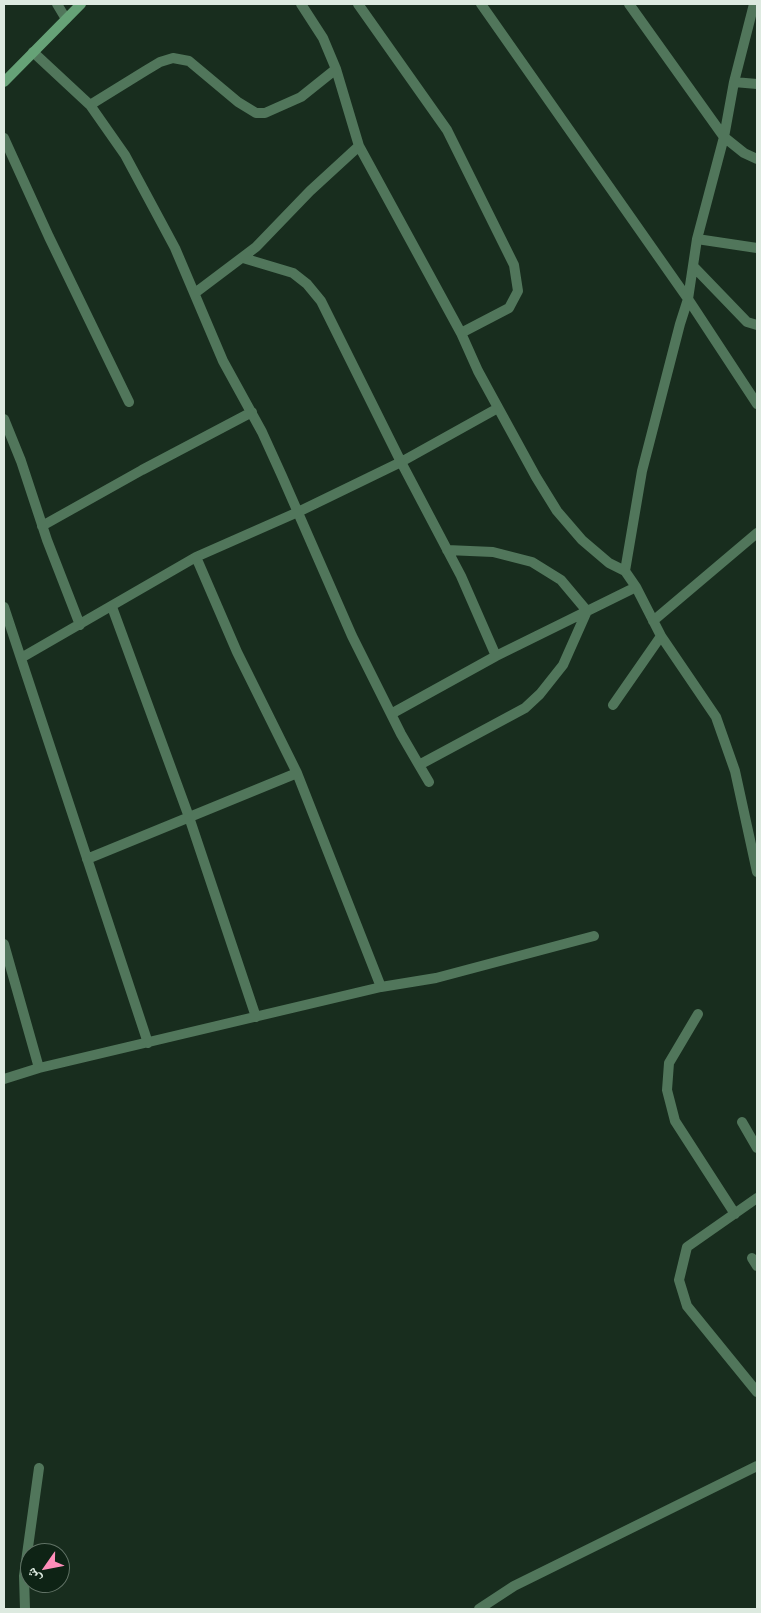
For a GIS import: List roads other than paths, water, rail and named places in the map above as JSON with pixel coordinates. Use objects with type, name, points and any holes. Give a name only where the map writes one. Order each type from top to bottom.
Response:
[{"type":"main road","points":[[4,82],[81,4]]},
{"type":"street","points":[[57,4],[66,20]]},
{"type":"street","points":[[301,4],[323,38],[336,69],[359,146],[461,333],[478,371],[536,477],[557,511],[582,540],[609,563],[625,572],[636,587],[661,636],[716,717],[735,771],[757,872]]},
{"type":"street","points":[[358,4],[447,130],[514,264],[518,291],[509,308],[461,333]]},
{"type":"street","points":[[481,4],[688,299],[757,404]]},
{"type":"street","points":[[629,4],[724,138],[744,154],[757,159]]},
{"type":"street","points":[[625,572],[642,471],[688,299],[697,239],[724,138],[734,82],[754,4]]},
{"type":"street","points":[[34,52],[90,105],[125,154],[141,183],[176,248],[224,360],[252,412],[352,636],[401,734],[429,782]]},
{"type":"street","points":[[90,105],[160,62],[172,58],[189,61],[238,102],[256,113],[265,113],[301,97],[336,69]]},
{"type":"street","points":[[734,82],[757,84]]},
{"type":"street","points":[[4,138],[49,237],[130,402]]},
{"type":"street","points":[[195,293],[243,258],[310,190],[359,146]]},
{"type":"street","points":[[697,239],[757,248]]},
{"type":"street","points":[[243,258],[293,273],[306,284],[320,301],[461,576],[496,656]]},
{"type":"street","points":[[693,266],[747,322],[757,326]]},
{"type":"street","points":[[21,658],[196,558],[298,512],[401,462],[498,408]]},
{"type":"street","points":[[42,526],[142,470],[252,412]]},
{"type":"street","points":[[4,419],[80,625]]},
{"type":"street","points":[[653,621],[757,532]]},
{"type":"street","points":[[447,550],[493,552],[532,562],[561,580],[587,611]]},
{"type":"street","points":[[196,558],[237,652],[297,773],[381,987]]},
{"type":"street","points":[[391,714],[496,656],[636,587]]},
{"type":"street","points":[[4,607],[148,1043]]},
{"type":"street","points":[[112,607],[189,818],[256,1017]]},
{"type":"street","points":[[420,765],[525,708],[540,694],[563,665],[587,611]]},
{"type":"street","points":[[613,705],[661,636]]},
{"type":"street","points":[[87,859],[297,773]]},
{"type":"street","points":[[4,1078],[39,1068],[381,987],[436,978],[594,936]]},
{"type":"street","points":[[4,944],[39,1068]]},
{"type":"street","points":[[698,1014],[669,1063],[667,1090],[675,1120],[734,1214]]},
{"type":"street","points":[[742,1122],[757,1148]]},
{"type":"street","points":[[757,1198],[687,1248],[679,1280],[687,1306],[757,1392]]},
{"type":"street","points":[[479,1609],[514,1586],[757,1466]]},
{"type":"street","points":[[25,1609],[24,1576],[39,1468]]}]
